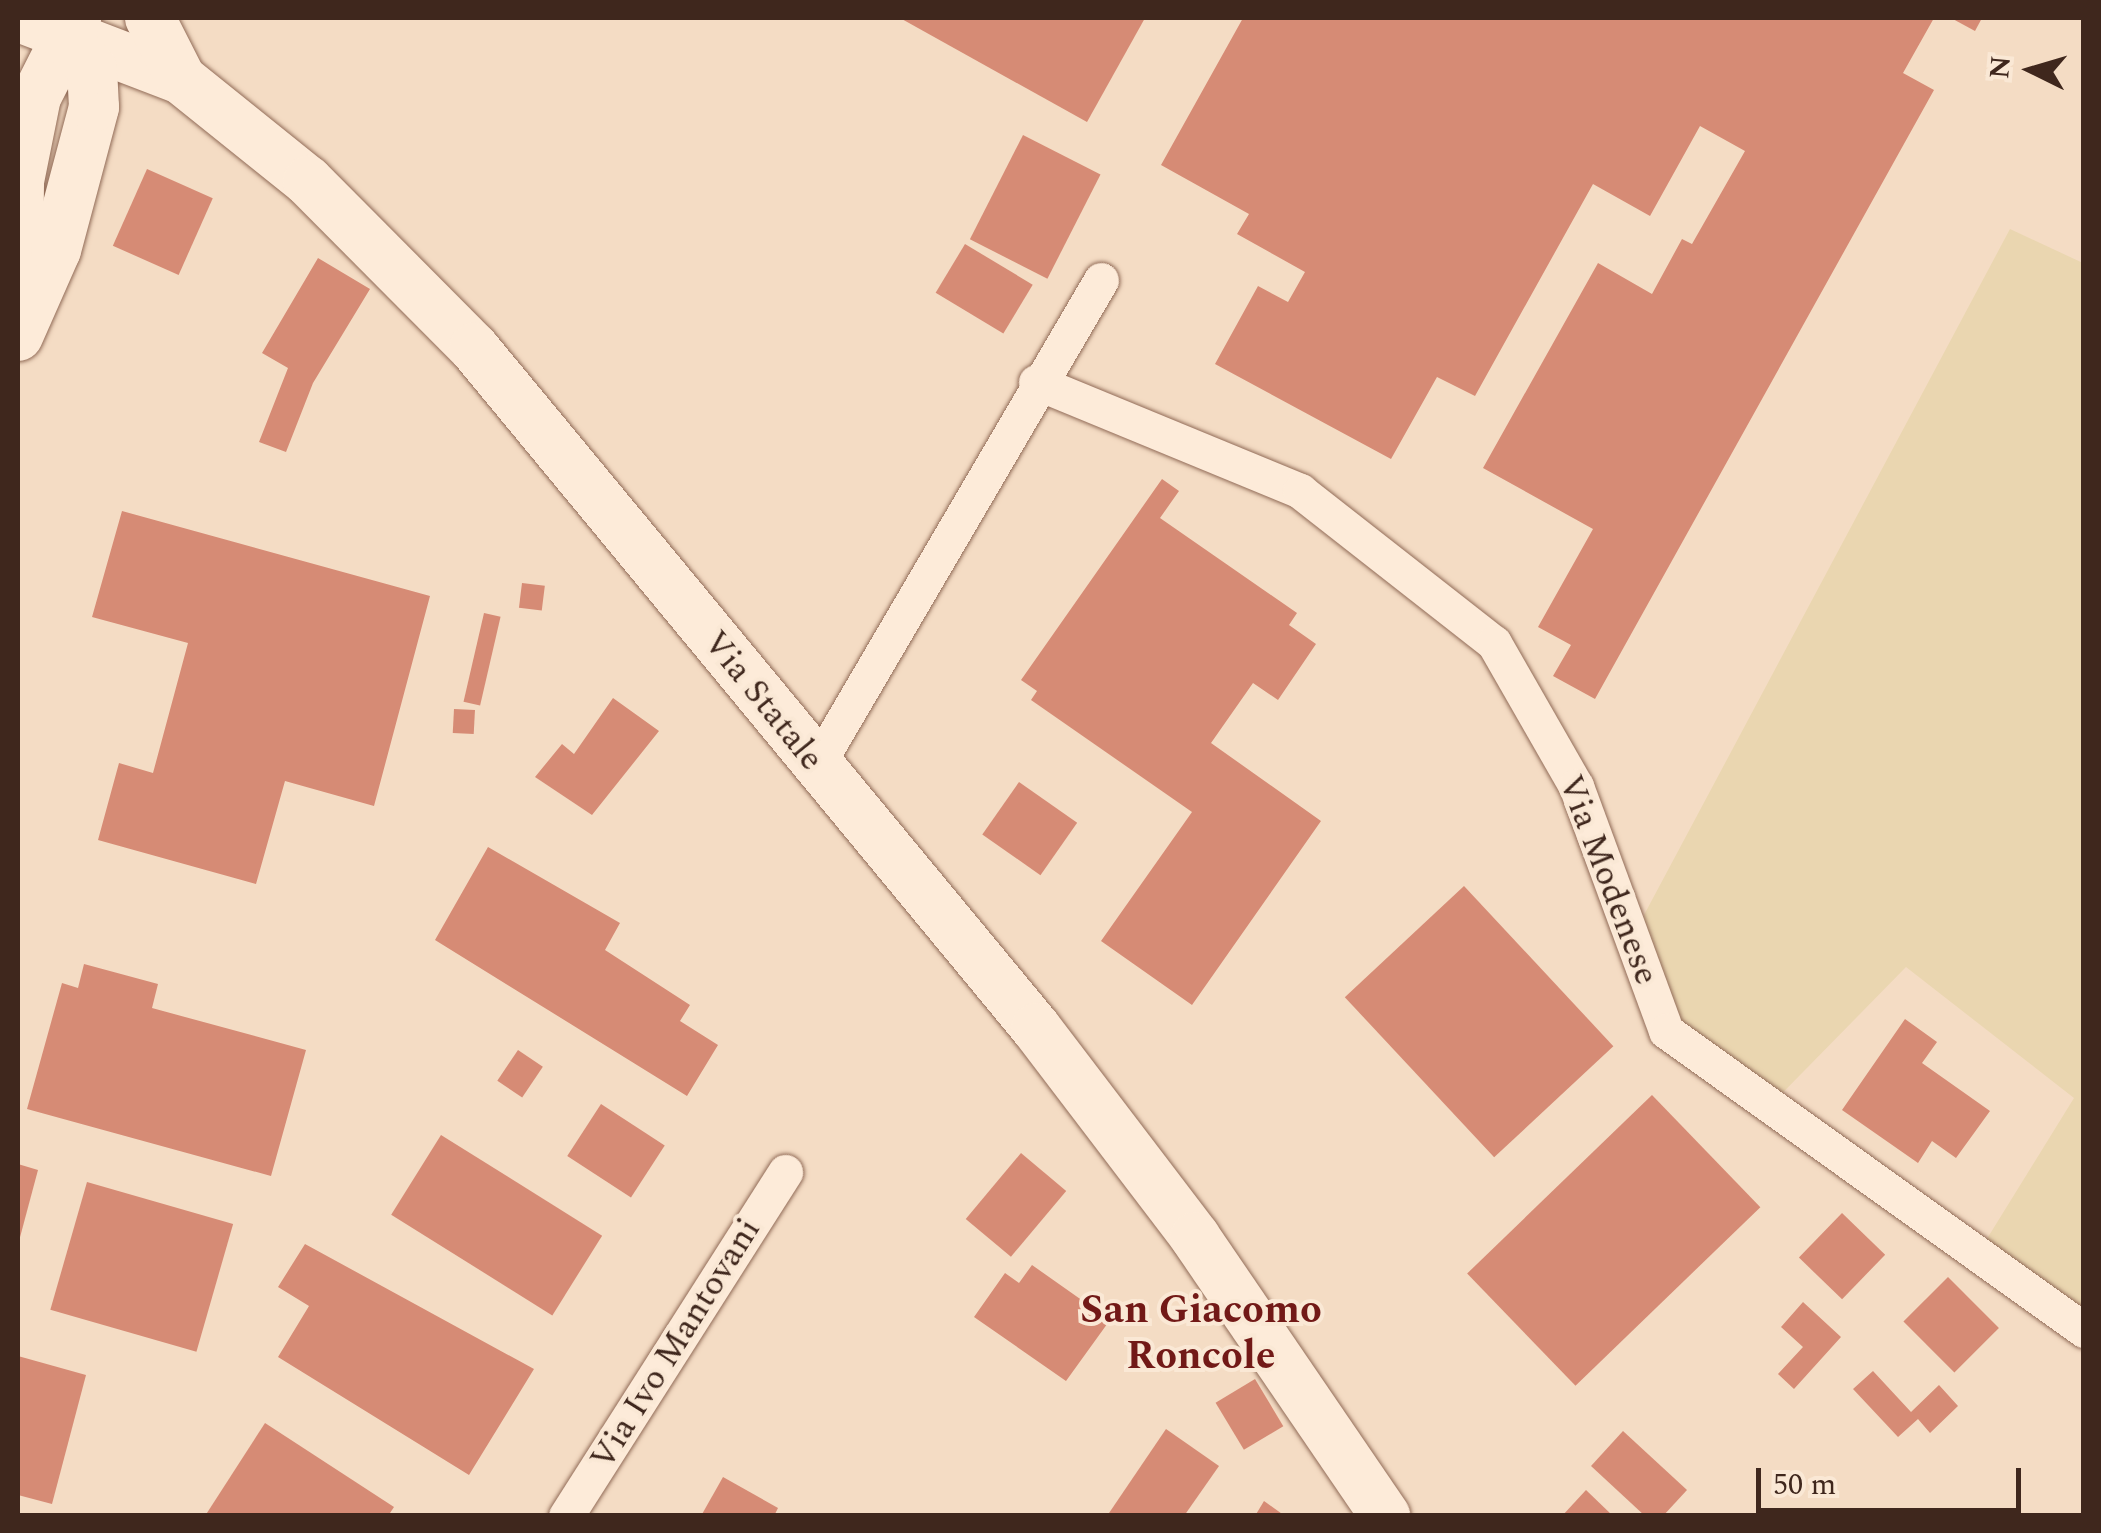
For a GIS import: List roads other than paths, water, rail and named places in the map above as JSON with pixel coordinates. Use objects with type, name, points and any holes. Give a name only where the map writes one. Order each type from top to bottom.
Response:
[{"type":"main road","points":[[94,107],[124,82],[181,78],[150,18]]},
{"type":"main road","points":[[18,336],[56,250],[94,107],[92,69],[57,22]]},
{"type":"main road","points":[[18,266],[18,180],[57,22]]},
{"type":"main road","name":"Via Statale","points":[[57,22],[181,78],[308,180],[474,348],[817,766],[1195,1237],[1385,1516]]},
{"type":"street","points":[[817,766],[1036,382],[1101,280]]},
{"type":"street","name":"Via Modenese","points":[[1036,382],[1300,490],[1494,643],[1576,786],[1666,1031],[2084,1330]]},
{"type":"street","name":"Via Ivo Mantovani","points":[[566,1516],[785,1172]]},
{"type":"district","name":"San Giacomo Roncole","points":[[1201,1334]]}]
